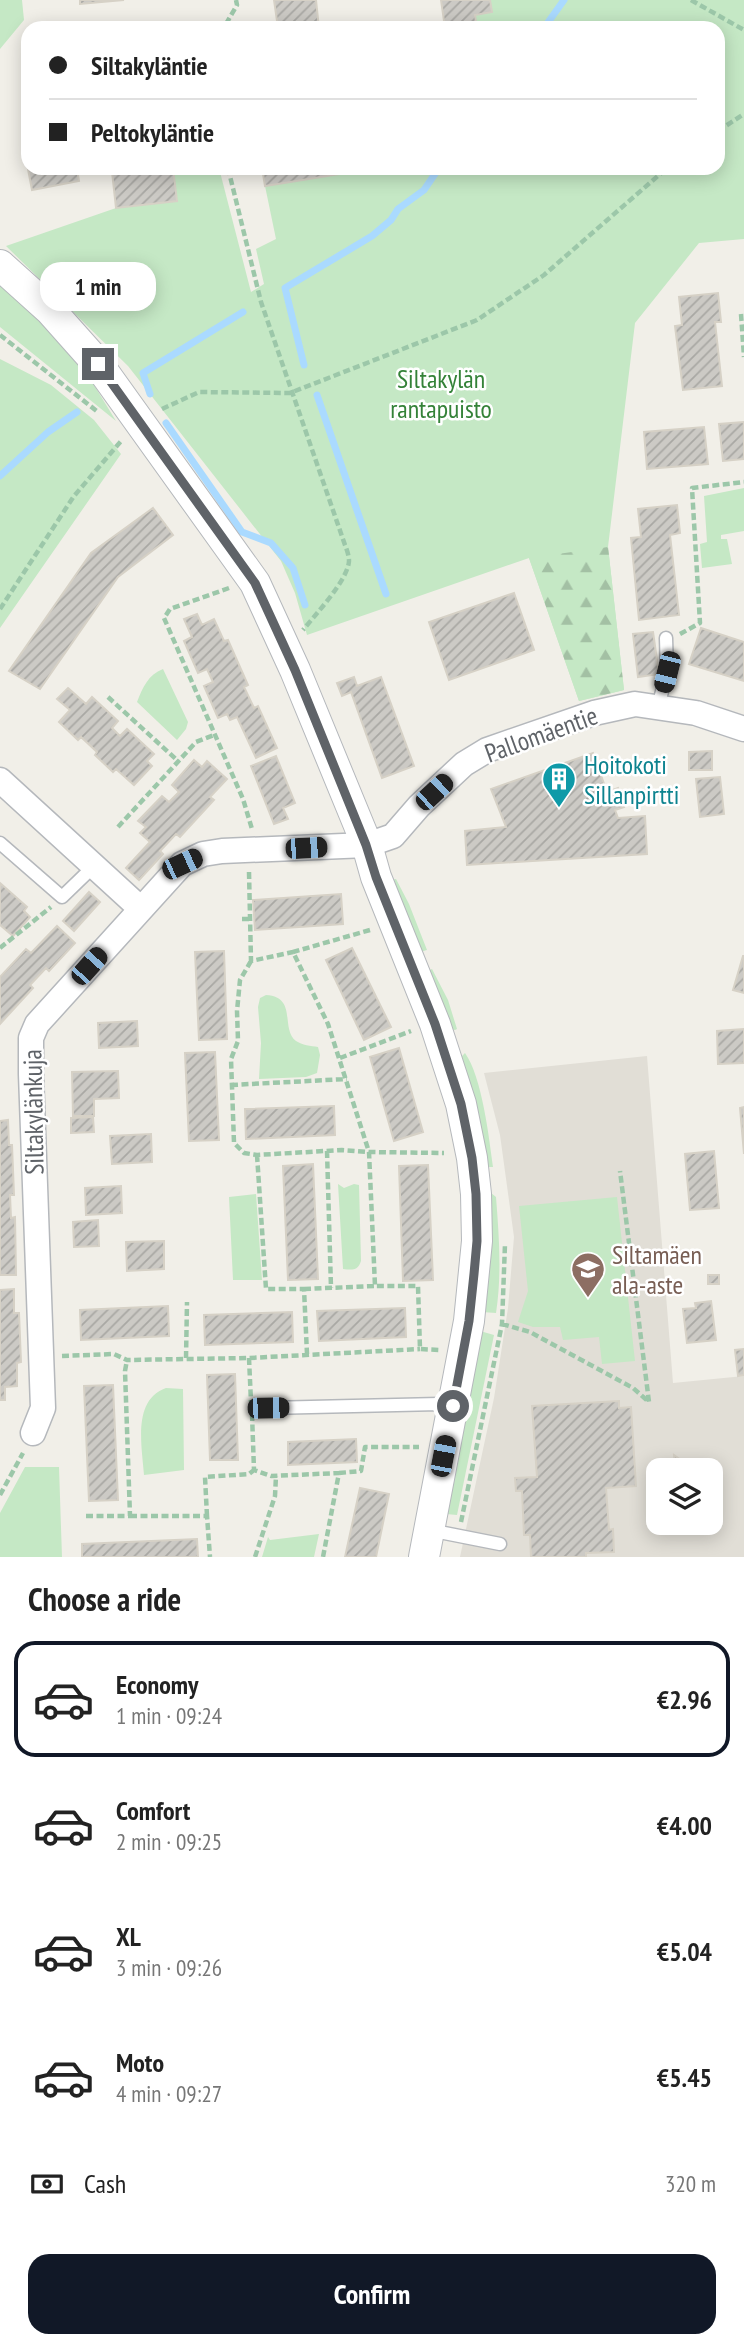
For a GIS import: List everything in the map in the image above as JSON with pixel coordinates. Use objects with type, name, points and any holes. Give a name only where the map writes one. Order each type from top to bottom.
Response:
[{"type":"street","points":[[0,265],[50,310],[98,364],[126,431],[255,583],[295,670],[435,1024],[461,1104],[472,1158],[477,1241],[469,1321],[426,1544]]},
{"type":"street","name":"Pallomäentie","points":[[366,845],[393,836],[419,806],[464,764],[487,750],[594,713],[635,704],[696,713],[744,729]]},
{"type":"street","points":[[0,780],[141,909]]},
{"type":"street","name":"Siltakylänkuja","points":[[33,1433],[43,1408],[42,1356],[25,1075],[31,1038],[37,1024],[182,864],[203,854],[253,858],[366,845]]},
{"type":"lane","points":[[658,707],[667,672],[666,638]]},
{"type":"lane","points":[[0,842],[62,897],[93,867]]},
{"type":"lane","points":[[268,1408],[439,1404],[453,1406]]},
{"type":"lane","points":[[426,1544],[500,1544]]},
{"type":"path","points":[[228,21],[237,5],[236,0]]},
{"type":"path","points":[[691,0],[744,30]]},
{"type":"path","points":[[725,126],[744,114]]},
{"type":"path","points":[[230,175],[261,302],[349,561],[341,581],[300,634]]},
{"type":"path","points":[[0,609],[74,495],[126,431],[163,408],[199,392],[290,393],[477,320],[544,275],[659,175]]},
{"type":"path","points":[[741,314],[744,357]]},
{"type":"path","points":[[0,335],[108,421]]},
{"type":"path","points":[[126,431],[129,450]]},
{"type":"path","points":[[666,638],[685,633],[700,623],[692,488],[744,482]]},
{"type":"path","points":[[235,586],[170,609],[164,618],[243,799],[253,858],[251,961],[240,980],[238,1041],[231,1059],[234,1143],[244,1153],[257,1155],[327,1151],[456,1153]]},
{"type":"path","points":[[108,697],[178,761]]},
{"type":"path","points":[[118,827],[196,743],[214,735]]},
{"type":"path","points":[[0,948],[62,897]]},
{"type":"path","points":[[242,919],[250,919]]},
{"type":"path","points":[[251,961],[293,952],[378,927]]},
{"type":"path","points":[[293,952],[328,1024],[341,1058],[369,1152],[375,1286]]},
{"type":"path","points":[[341,1058],[419,1028]]},
{"type":"path","points":[[232,1085],[347,1079]]},
{"type":"path","points":[[327,1151],[331,1288]]},
{"type":"path","points":[[257,1155],[265,1289],[418,1286],[420,1349]]},
{"type":"path","points":[[502,1324],[530,1332],[633,1388],[649,1402],[620,1171]]},
{"type":"path","points":[[304,1289],[307,1354]]},
{"type":"path","points":[[186,1358],[187,1302]]},
{"type":"path","points":[[42,1356],[114,1354],[127,1360],[448,1350]]},
{"type":"path","points":[[249,1358],[254,1470]]},
{"type":"path","points":[[127,1360],[125,1371],[130,1516]]},
{"type":"path","points":[[0,1495],[33,1433]]},
{"type":"path","points":[[254,1470],[271,1476],[361,1471],[365,1447],[430,1447]]},
{"type":"path","points":[[210,1557],[205,1477],[249,1474],[254,1470]]},
{"type":"path","points":[[323,1557],[339,1473]]},
{"type":"path","points":[[255,1557],[275,1496],[276,1476]]},
{"type":"path","points":[[86,1516],[207,1516]]},
{"type":"shaded area","name":"Siltamäen ala-aste","points":[[647,1056],[673,1383],[744,1376],[744,1557],[460,1557],[494,1398],[508,1308],[514,1237],[500,1135],[484,1073]]},
{"type":"green space","points":[[0,0],[22,0],[24,20],[0,49]]},
{"type":"green space","name":"Siltakylän rantapuisto","points":[[490,0],[744,0],[744,239],[699,243],[635,323],[608,547],[624,690],[579,701],[529,558],[307,635],[295,593],[281,561],[128,366],[6,246],[116,208],[177,201],[174,175],[221,175],[251,292],[264,284],[256,249],[276,239],[265,186],[334,175],[725,175],[725,21],[476,21],[475,15],[491,12]]},
{"type":"green space","points":[[0,278],[83,367],[116,421],[0,327]]},
{"type":"green space","points":[[0,359],[51,385],[94,420],[121,454],[0,628]]},
{"type":"green space","points":[[744,488],[744,531],[721,535],[721,539],[727,539],[732,564],[702,568],[700,544],[707,542],[704,496]]},
{"type":"green space","points":[[608,547],[624,690],[579,701],[529,558]]},
{"type":"green space","points":[[163,669],[188,722],[177,740],[137,702],[150,678]]},
{"type":"green space","points":[[396,879],[427,950],[420,952],[391,880]]},
{"type":"green space","points":[[432,969],[448,1000],[457,1029],[455,1030],[451,1029],[428,971]]},
{"type":"green space","points":[[266,995],[282,1001],[291,1036],[296,1041],[318,1047],[320,1055],[317,1073],[306,1077],[259,1079],[261,1043],[258,1007],[260,998]]},
{"type":"green space","points":[[465,1053],[480,1092],[493,1167],[487,1167],[460,1058]]},
{"type":"green space","points":[[338,1184],[344,1188],[359,1185],[361,1261],[354,1269],[343,1269]]},
{"type":"green space","points":[[491,1193],[496,1197],[499,1241],[496,1313],[482,1312]]},
{"type":"green space","points":[[256,1194],[262,1280],[233,1280],[229,1197]]},
{"type":"green space","points":[[617,1197],[635,1361],[602,1364],[599,1337],[563,1340],[560,1327],[533,1327],[518,1322],[528,1291],[519,1206]]},
{"type":"green space","points":[[480,1331],[494,1335],[457,1515],[446,1514]]},
{"type":"green space","points":[[166,1388],[183,1389],[184,1470],[144,1475],[141,1438],[144,1413],[155,1394]]},
{"type":"green space","points":[[25,1467],[59,1467],[62,1557],[0,1557],[0,1513]]},
{"type":"green space","points":[[319,1534],[314,1557],[262,1557],[268,1537],[270,1540]]},
{"type":"building","points":[[80,0],[124,0],[80,4]]},
{"type":"building","points":[[274,0],[316,0],[318,21],[277,21]]},
{"type":"building","points":[[441,0],[490,0],[492,12],[475,15],[476,21],[444,21]]},
{"type":"building","points":[[29,175],[78,175],[79,181],[32,190]]},
{"type":"building","points":[[112,175],[174,175],[177,201],[116,208]]},
{"type":"building","points":[[263,175],[334,175],[265,186]]},
{"type":"building","points":[[718,293],[721,322],[715,322],[722,386],[683,390],[675,326],[682,325],[679,297]]},
{"type":"building","points":[[744,422],[744,459],[723,461],[719,424]]},
{"type":"building","points":[[704,427],[708,464],[647,469],[644,432]]},
{"type":"building","points":[[677,505],[680,533],[670,535],[679,615],[639,620],[631,538],[641,537],[638,509]]},
{"type":"building","points":[[153,508],[173,535],[118,577],[40,689],[9,671],[91,553]]},
{"type":"building","points":[[514,593],[534,650],[449,680],[429,622]]},
{"type":"building","points":[[197,614],[202,625],[214,619],[224,641],[228,640],[248,685],[244,687],[254,708],[258,706],[277,748],[256,758],[237,717],[230,720],[227,714],[218,718],[204,686],[213,682],[207,669],[198,673],[184,641],[192,637],[184,619]]},
{"type":"building","points":[[701,628],[744,642],[744,681],[689,664]]},
{"type":"building","points":[[653,632],[659,674],[638,677],[633,634]]},
{"type":"building","points":[[354,677],[357,686],[381,677],[414,766],[382,778],[351,692],[342,696],[337,683]]},
{"type":"building","points":[[68,688],[86,704],[92,697],[118,721],[112,728],[120,736],[127,729],[154,754],[147,761],[152,766],[134,785],[116,769],[113,772],[81,737],[78,740],[59,722],[70,710],[57,699]]},
{"type":"building","points":[[712,751],[712,770],[689,770],[689,752]]},
{"type":"building","name":"Hoitokoti Sillanpirtti","points":[[593,753],[607,792],[618,788],[624,807],[615,810],[618,818],[645,816],[647,854],[467,865],[465,831],[506,827],[491,789]]},
{"type":"building","points":[[276,756],[295,803],[283,808],[288,819],[274,824],[251,766]]},
{"type":"building","points":[[194,760],[202,767],[207,761],[227,779],[210,797],[214,800],[180,837],[176,834],[160,851],[163,854],[139,880],[126,868],[150,842],[140,833],[146,827],[138,821],[162,796],[169,802],[179,792],[172,785]]},
{"type":"building","points":[[720,777],[724,814],[700,817],[696,779]]},
{"type":"building","points":[[0,883],[27,907],[24,911],[30,917],[13,936],[0,925]]},
{"type":"building","points":[[89,892],[100,902],[74,931],[63,921]]},
{"type":"building","points":[[341,894],[343,924],[255,930],[253,900]]},
{"type":"building","points":[[57,926],[75,943],[49,971],[46,968],[30,985],[33,988],[0,1024],[0,977],[26,949],[31,953]]},
{"type":"building","points":[[352,948],[391,1027],[364,1040],[326,960]]},
{"type":"building","points":[[224,951],[227,1039],[199,1040],[195,952]]},
{"type":"building","points":[[744,956],[744,993],[733,990]]},
{"type":"building","points":[[137,1021],[138,1046],[99,1048],[98,1023]]},
{"type":"building","points":[[744,1029],[744,1063],[718,1064],[717,1031]]},
{"type":"building","points":[[399,1048],[423,1132],[394,1141],[370,1057]]},
{"type":"building","points":[[215,1052],[219,1140],[189,1141],[185,1053]]},
{"type":"building","points":[[118,1071],[119,1098],[94,1099],[94,1116],[73,1116],[72,1072]]},
{"type":"building","points":[[334,1106],[335,1135],[246,1139],[245,1109]]},
{"type":"building","points":[[744,1107],[744,1154],[740,1108]]},
{"type":"building","points":[[93,1117],[94,1132],[71,1133],[71,1118]]},
{"type":"building","points":[[8,1120],[9,1145],[12,1145],[14,1195],[10,1195],[11,1218],[15,1217],[16,1275],[0,1275],[0,1121]]},
{"type":"building","points":[[151,1134],[152,1162],[112,1164],[110,1136]]},
{"type":"building","points":[[714,1151],[719,1208],[690,1210],[685,1154]]},
{"type":"building","points":[[313,1164],[318,1279],[288,1280],[283,1166]]},
{"type":"building","points":[[428,1165],[433,1280],[403,1281],[399,1166]]},
{"type":"building","points":[[121,1186],[122,1213],[86,1215],[85,1188]]},
{"type":"building","points":[[98,1220],[99,1246],[74,1247],[73,1222]]},
{"type":"building","points":[[164,1241],[164,1269],[127,1271],[126,1242]]},
{"type":"building","points":[[708,1275],[719,1275],[719,1284],[708,1284]]},
{"type":"building","points":[[14,1289],[14,1313],[19,1313],[21,1362],[17,1363],[17,1386],[5,1387],[5,1400],[0,1400],[0,1290]]},
{"type":"building","points":[[711,1301],[716,1340],[687,1343],[683,1309],[696,1308],[695,1303]]},
{"type":"building","points":[[168,1306],[169,1336],[81,1340],[80,1310]]},
{"type":"building","points":[[405,1308],[406,1337],[319,1341],[317,1311]]},
{"type":"building","points":[[292,1312],[293,1342],[205,1345],[204,1315]]},
{"type":"building","points":[[744,1349],[744,1375],[738,1376],[735,1350]]},
{"type":"building","points":[[235,1374],[238,1460],[210,1460],[207,1375]]},
{"type":"building","points":[[113,1385],[118,1500],[89,1501],[84,1386]]},
{"type":"building","points":[[619,1401],[619,1408],[631,1407],[636,1486],[606,1488],[609,1530],[613,1529],[614,1552],[586,1553],[586,1557],[531,1557],[530,1535],[524,1535],[522,1491],[516,1491],[515,1478],[537,1477],[532,1406]]},
{"type":"building","points":[[356,1439],[357,1462],[288,1465],[288,1442]]},
{"type":"building","points":[[360,1488],[389,1494],[376,1557],[345,1557]]},
{"type":"building","points":[[197,1539],[198,1557],[82,1557],[82,1544]]},
{"type":"waterway","points":[[549,21],[564,0]]},
{"type":"waterway","points":[[304,365],[285,288],[372,236],[391,220],[398,209],[424,190],[434,175]]},
{"type":"waterway","points":[[150,394],[143,373],[243,312]]},
{"type":"waterway","points":[[317,395],[386,594]]},
{"type":"waterway","points":[[0,476],[48,432],[77,412]]},
{"type":"waterway","points":[[166,423],[242,532],[271,543],[293,568],[305,605]]},
{"type":"place","name":"Hoitokoti Sillanpirtti","points":[[559,809]]},
{"type":"place","name":"Siltamäen ala-aste","points":[[588,1299]]},
{"type":"route","points":[[98,364],[143,423],[255,583],[295,670],[435,1024],[461,1104],[476,1194],[477,1241],[469,1321],[453,1406]]}]
